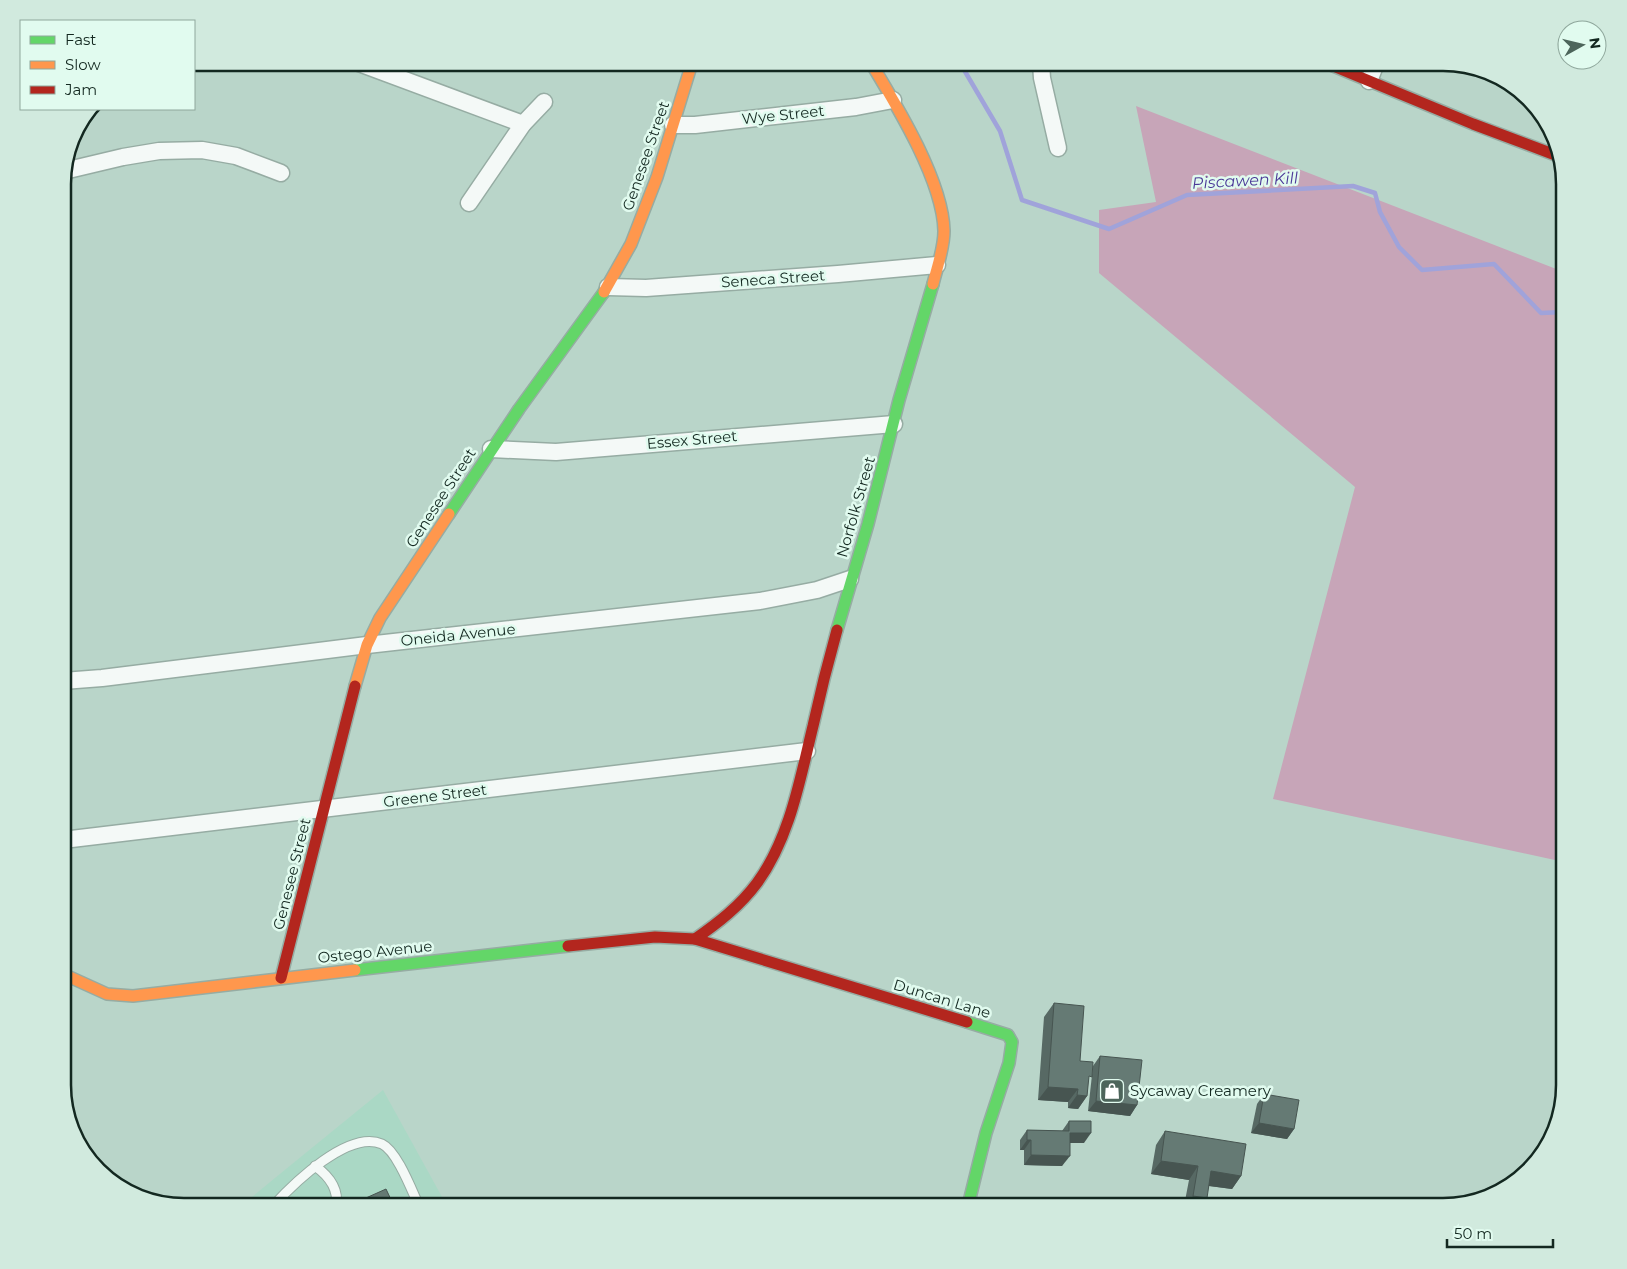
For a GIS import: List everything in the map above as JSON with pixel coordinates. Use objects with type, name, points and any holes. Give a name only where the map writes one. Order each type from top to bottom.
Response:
[{"type":"street","points":[[383,71],[523,124]]},
{"type":"street","name":"Genesee Street","points":[[281,978],[360,663],[367,645],[380,618],[491,449],[608,288],[631,244],[657,177],[689,71]]},
{"type":"street","name":"Norfolk Street","points":[[696,939],[732,912],[744,900],[761,878],[786,825],[800,782],[830,653],[850,579],[871,515],[937,265],[944,231],[941,206],[931,178],[912,137],[876,71]]},
{"type":"street","points":[[1042,71],[1058,148]]},
{"type":"street","points":[[1346,71],[1473,124],[1552,154]]},
{"type":"street","points":[[1368,81],[1372,71]]},
{"type":"street","name":"Wye Street","points":[[673,125],[856,107],[893,100]]},
{"type":"street","points":[[469,203],[523,124],[544,102]]},
{"type":"street","points":[[72,169],[123,157],[150,153],[202,150],[236,156],[281,173]]},
{"type":"street","name":"Seneca Street","points":[[608,288],[646,288],[937,265]]},
{"type":"street","name":"Essex Street","points":[[491,449],[556,452],[894,424]]},
{"type":"street","name":"Oneida Avenue","points":[[71,680],[760,601],[818,590],[850,579]]},
{"type":"street","name":"Greene Street","points":[[71,839],[807,751]]},
{"type":"street","name":"Ostego Avenue","points":[[71,978],[107,994],[133,996],[655,937],[696,939]]},
{"type":"street","name":"Duncan Lane","points":[[696,939],[1008,1035],[1012,1042],[1009,1063],[986,1134],[970,1198]]},
{"type":"lane","points":[[281,1198],[315,1166],[353,1144],[369,1142],[383,1144],[396,1158],[415,1198]]},
{"type":"lane","points":[[315,1166],[332,1181],[336,1191],[336,1198]]},
{"type":"shaded area","points":[[1136,106],[1556,269],[1556,860],[1273,799],[1355,487],[1099,273],[1099,210],[1156,202]]},
{"type":"shaded area","points":[[383,1090],[443,1198],[251,1198]]},
{"type":"building","points":[[1054,1003],[1084,1006],[1080,1061],[1093,1062],[1092,1077],[1089,1076],[1087,1096],[1077,1095],[1078,1089],[1048,1087]]},
{"type":"building","name":"Sycaway Creamery","points":[[1100,1056],[1142,1060],[1137,1105],[1096,1101]]},
{"type":"building","points":[[1264,1094],[1299,1100],[1294,1129],[1259,1123]]},
{"type":"building","points":[[1069,1121],[1091,1121],[1091,1133],[1070,1133],[1070,1156],[1031,1155],[1031,1140],[1027,1140],[1027,1130],[1069,1131]]},
{"type":"building","points":[[1165,1131],[1246,1144],[1241,1176],[1211,1171],[1207,1198],[1193,1196],[1198,1166],[1161,1161]]},
{"type":"building","points":[[386,1189],[390,1198],[366,1198]]},
{"type":"waterway","name":"Piscawen Kill","points":[[965,71],[1000,131],[1022,200],[1109,229],[1187,195],[1353,186],[1375,193],[1380,212],[1399,247],[1422,270],[1494,264],[1541,313],[1556,312]]},
{"type":"traffic: fast","points":[[837,630],[868,524],[899,400],[933,284]]},
{"type":"traffic: fast","points":[[449,514],[519,409],[604,292]]},
{"type":"traffic: fast","points":[[355,970],[568,946]]},
{"type":"traffic: fast","points":[[967,1022],[1008,1035],[1012,1042],[1009,1063],[986,1133],[970,1198]]},
{"type":"traffic: slow","points":[[604,292],[631,244],[657,177],[690,71]]},
{"type":"traffic: slow","points":[[876,71],[917,144],[936,190],[942,211],[944,238],[933,284]]},
{"type":"traffic: slow","points":[[355,686],[367,645],[380,618],[449,514]]},
{"type":"traffic: slow","points":[[71,978],[107,994],[133,996],[355,970]]},
{"type":"traffic: jam","points":[[1345,71],[1473,124],[1552,154]]},
{"type":"traffic: jam","points":[[695,939],[736,907],[757,883],[778,847],[786,828],[798,787],[837,630]]},
{"type":"traffic: jam","points":[[281,978],[355,686]]},
{"type":"traffic: jam","points":[[568,946],[655,937],[695,939],[967,1022]]},
{"type":"place","name":"Sycaway Creamery","points":[[1112,1091]]}]
